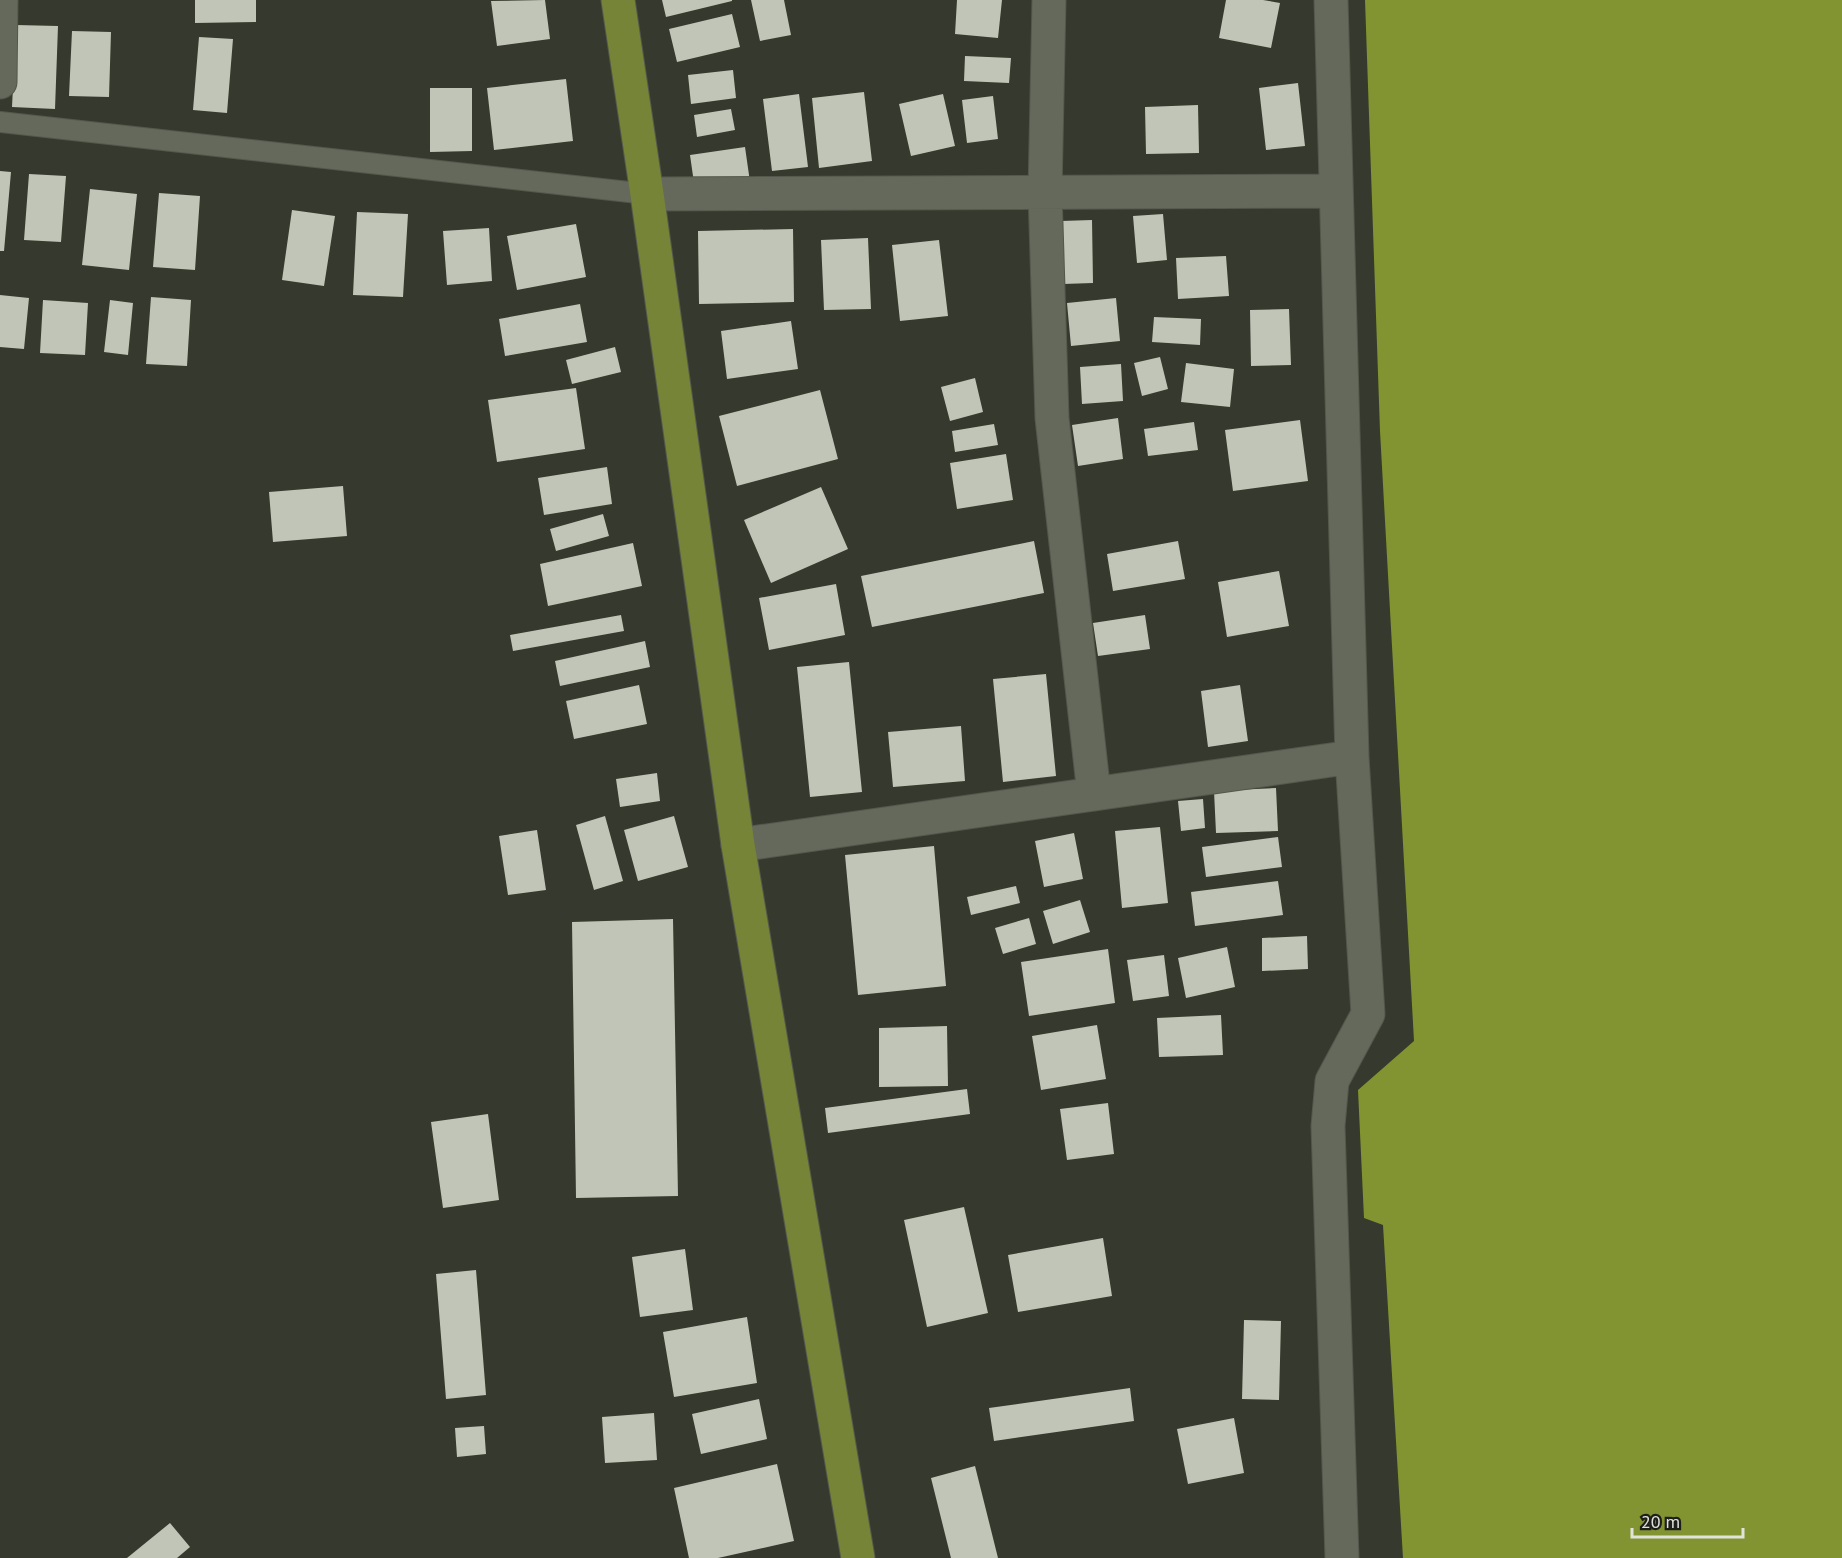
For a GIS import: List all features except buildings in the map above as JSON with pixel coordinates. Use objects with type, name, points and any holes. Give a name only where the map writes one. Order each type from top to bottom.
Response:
[{"type":"highway","points":[[618,0],[738,844],[858,1558]]},
{"type":"street","points":[[0,82],[1,0]]},
{"type":"street","points":[[1049,0],[1045,192],[1052,418],[1094,794]]},
{"type":"street","points":[[1331,0],[1352,757],[1368,1014],[1332,1081],[1328,1126],[1342,1558]]},
{"type":"street","points":[[647,194],[1335,191]]},
{"type":"street","points":[[738,844],[1352,757]]},
{"type":"lane","points":[[0,122],[647,194]]},
{"type":"shaded area","points":[[1365,0],[1842,0],[1842,1558],[1403,1558],[1383,1225],[1364,1218],[1358,1090],[1414,1041],[1380,431]]}]
